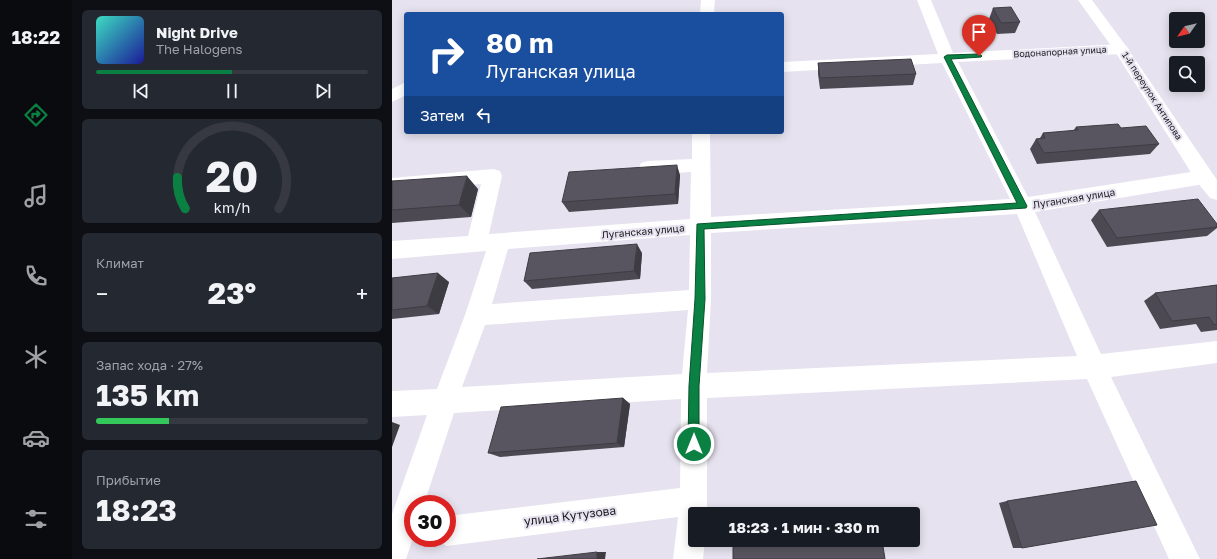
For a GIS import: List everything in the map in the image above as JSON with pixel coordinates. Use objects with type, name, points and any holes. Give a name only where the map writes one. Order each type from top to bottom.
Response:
[{"type":"street","points":[[707,12],[708,0]]},
{"type":"street","points":[[924,0],[947,57],[1023,206],[1094,367],[1185,559]]},
{"type":"street","name":"1-й переулок Антипова","points":[[1085,0],[1121,49],[1204,176],[1217,193]]},
{"type":"street","name":"Водонапорная улица","points":[[784,67],[947,57],[1121,49]]},
{"type":"street","points":[[392,84],[404,83]]},
{"type":"street","points":[[392,97],[404,88]]},
{"type":"street","points":[[688,559],[694,501],[694,386],[700,299],[701,134]]},
{"type":"street","points":[[633,169],[701,165]]},
{"type":"street","points":[[392,185],[493,176],[488,244],[477,315],[444,400],[399,542]]},
{"type":"street","name":"Луганская улица","points":[[392,250],[488,244],[700,226],[1023,206],[1204,176]]},
{"type":"street","points":[[477,315],[700,299]]},
{"type":"street","points":[[392,404],[694,386],[1094,367],[1217,352]]},
{"type":"street","name":"улица Кутузова","points":[[456,530],[694,501]]},
{"type":"building","points":[[1011,7],[1020,22],[1001,23],[993,8]]},
{"type":"building","points":[[911,59],[916,74],[820,78],[818,63]]},
{"type":"building","points":[[1118,124],[1121,128],[1146,126],[1159,144],[1044,153],[1036,139],[1045,138],[1043,133],[1078,130],[1076,127]]},
{"type":"building","points":[[677,165],[675,194],[562,202],[569,172]]},
{"type":"building","points":[[467,176],[459,205],[392,210],[392,181]]},
{"type":"building","points":[[1198,199],[1217,224],[1217,227],[1117,238],[1099,210]]},
{"type":"building","points":[[637,244],[634,271],[524,281],[530,253]]},
{"type":"building","points":[[438,273],[427,306],[392,310],[392,278]]},
{"type":"building","points":[[1217,285],[1217,324],[1214,325],[1209,317],[1172,321],[1155,293]]},
{"type":"building","points":[[623,398],[617,443],[488,453],[501,407]]},
{"type":"building","points":[[1136,481],[1157,525],[1022,548],[1007,501]]},
{"type":"building","points":[[733,547],[883,547],[885,559],[733,559]]},
{"type":"building","points":[[597,552],[597,559],[537,559]]},
{"type":"route","points":[[694,444],[694,386],[700,299],[700,226],[1023,206],[947,57],[979,56]]}]
